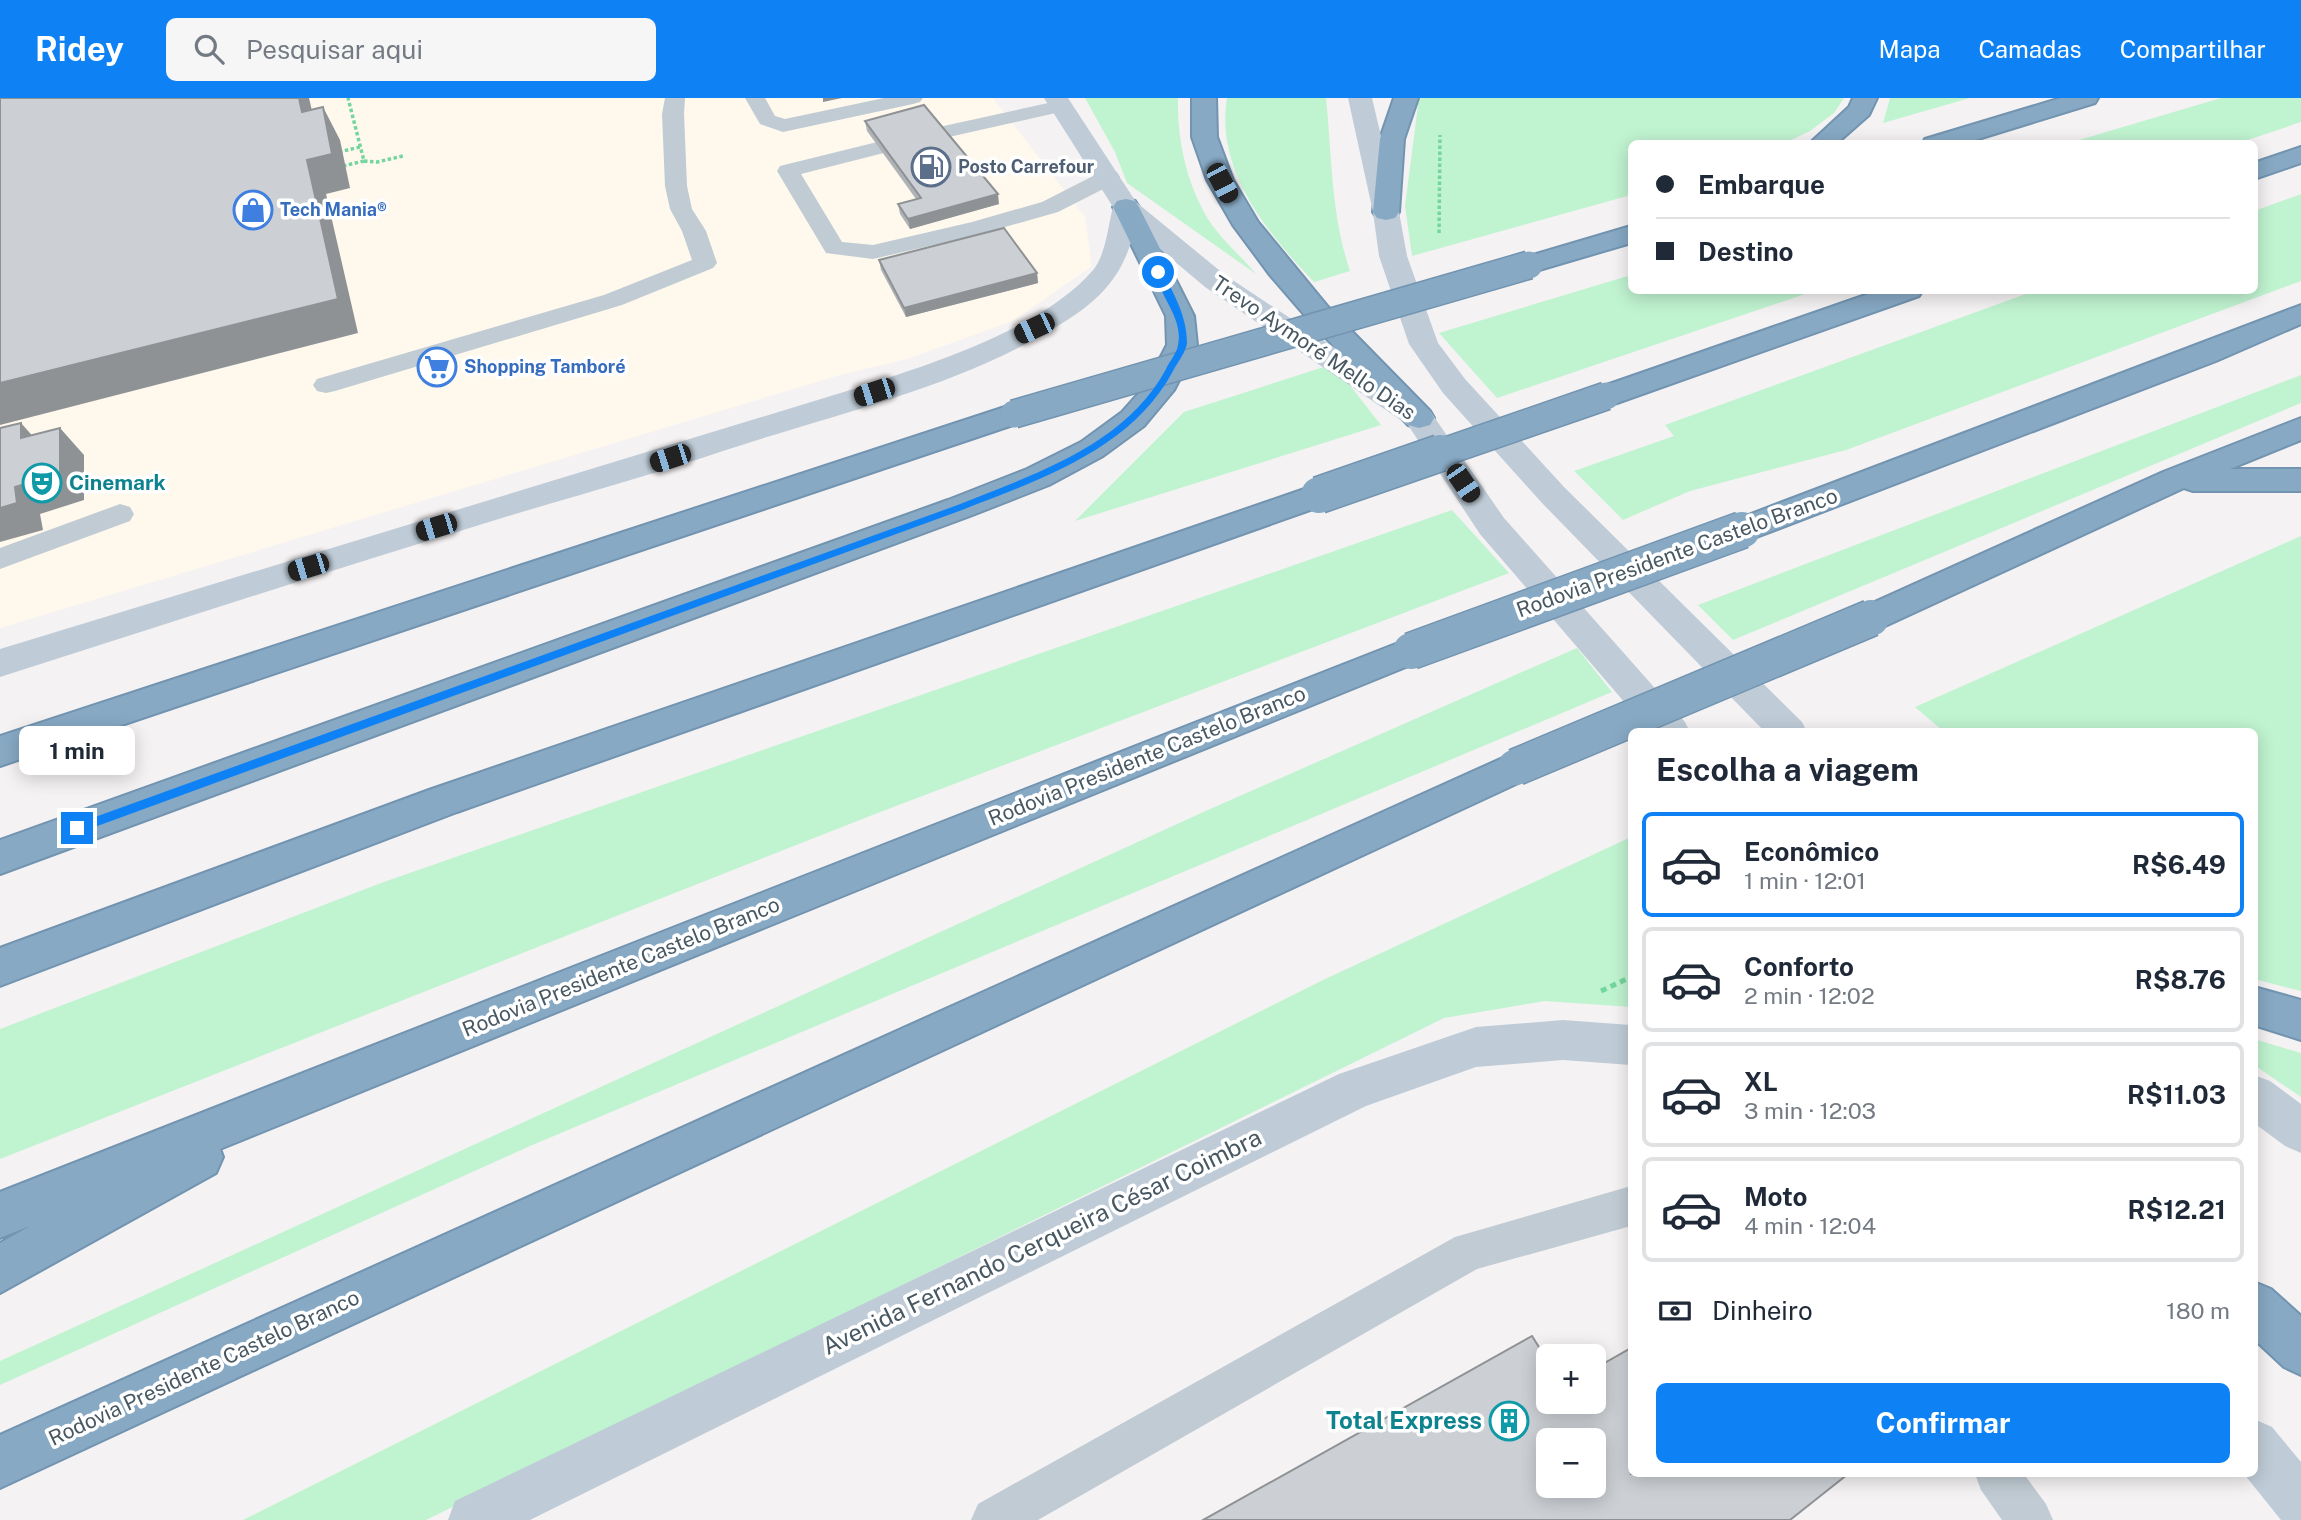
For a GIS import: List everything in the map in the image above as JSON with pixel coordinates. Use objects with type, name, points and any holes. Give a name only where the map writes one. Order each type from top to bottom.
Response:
[{"type":"highway","points":[[1204,98],[1202,110],[1213,166],[1239,217],[1278,268],[1419,418]]},
{"type":"highway","points":[[1386,212],[1392,139],[1406,98]]},
{"type":"highway","points":[[1826,140],[1860,110],[1865,98]]},
{"type":"highway","points":[[1947,140],[2086,98]]},
{"type":"highway","points":[[2258,170],[2301,155]]},
{"type":"highway","points":[[0,857],[959,508],[1038,477],[1092,449],[1133,419],[1159,390],[1182,345],[1180,316],[1126,206]]},
{"type":"highway","points":[[0,751],[1014,414],[1628,235]]},
{"type":"highway","points":[[0,967],[443,801],[1898,294]]},
{"type":"highway","name":"Rodovia Presidente Castelo Branco","points":[[0,1215],[1411,651],[1742,530],[2206,354],[2301,314]]},
{"type":"highway","points":[[2206,354],[2283,349],[2301,344]]},
{"type":"highway","name":"Rodovia Presidente Castelo Branco","points":[[0,1462],[1516,767],[1871,618],[2174,480],[2301,428]]},
{"type":"highway","points":[[2174,480],[2301,480]]},
{"type":"highway","points":[[2258,1007],[2301,1020]]},
{"type":"highway","points":[[0,1269],[338,1079]]},
{"type":"highway","points":[[2258,1310],[2301,1350]]},
{"type":"main road","points":[[1360,98],[1386,212],[1393,256],[1424,344],[1454,386],[1553,495],[1785,728]]},
{"type":"main road","name":"Trevo Aymoré Mello Dias","points":[[1064,110],[1126,206],[1215,281],[1419,418],[1492,526],[1669,728]]},
{"type":"main road","points":[[0,663],[487,511],[568,491],[874,392],[977,354],[1034,328],[1071,305],[1107,271],[1126,206]]},
{"type":"main road","name":"Avenida Fernando Cerqueira César Coimbra","points":[[474,1520],[1355,1088],[1476,1047],[1563,1040],[1628,1045]]},
{"type":"main road","points":[[2258,1099],[2301,1131]]},
{"type":"main road","points":[[2258,1450],[2301,1503]]},
{"type":"lane","points":[[327,385],[613,300],[705,263],[694,231],[681,209],[676,186],[673,114],[676,98]]},
{"type":"lane","points":[[755,98],[767,120],[783,126],[913,98]]},
{"type":"lane","points":[[1048,131],[1064,110]]},
{"type":"lane","points":[[1064,110],[930,135],[788,172],[834,248],[873,252],[977,228],[1050,207],[1109,177]]},
{"type":"lane","points":[[798,190],[824,184]]},
{"type":"lane","points":[[0,559],[121,514]]},
{"type":"lane","points":[[994,1520],[1469,1251],[1628,1207]]},
{"type":"lane","points":[[1999,1477],[2030,1520]]},
{"type":"path","points":[[348,98],[364,161]]},
{"type":"path","points":[[1439,233],[1440,135]]},
{"type":"path","points":[[329,154],[360,147]]},
{"type":"path","points":[[332,169],[402,156]]},
{"type":"shaded area","name":"Shopping Tamboré","points":[[0,98],[993,98],[1085,217],[1092,266],[1013,321],[907,359],[840,375],[0,628]]},
{"type":"green space","points":[[1085,98],[1178,98],[1184,156],[1197,199],[1215,229],[1256,274],[1127,183],[1115,152]]},
{"type":"green space","points":[[1227,98],[1326,98],[1339,229],[1350,271],[1314,282],[1263,221],[1248,199],[1229,150],[1225,125]]},
{"type":"green space","points":[[1419,98],[1844,98],[1834,113],[1810,131],[1791,140],[1628,140],[1628,196],[1412,256],[1405,206]]},
{"type":"green space","points":[[1890,98],[1970,98],[1883,123]]},
{"type":"green space","points":[[2221,98],[2301,98],[2301,122],[2248,140],[2079,140]]},
{"type":"green space","points":[[2301,194],[2301,281],[1846,450],[1690,491],[1623,520],[1574,471],[1674,436],[1665,425],[2026,294],[2258,294],[2258,210]]},
{"type":"green space","points":[[1628,276],[1628,294],[1805,294],[1497,398],[1439,333]]},
{"type":"green space","points":[[1333,364],[1381,425],[1075,521],[1184,412]]},
{"type":"green space","points":[[2301,375],[2301,403],[1733,640],[1698,605]]},
{"type":"green space","points":[[1452,510],[1509,573],[875,814],[0,1159],[0,1029],[381,883]]},
{"type":"green space","points":[[2301,536],[2301,991],[2258,980],[2258,728],[1940,728],[1915,707]]},
{"type":"green space","points":[[1577,648],[1612,692],[530,1146],[0,1385],[0,1361],[1210,809]]},
{"type":"green space","points":[[1628,838],[1628,1007],[1545,1001],[1444,1018],[426,1520],[243,1520],[1323,980]]},
{"type":"green space","points":[[2258,1040],[2301,1053],[2301,1097],[2258,1068]]},
{"type":"building","points":[[0,98],[299,98],[302,112],[323,107],[332,154],[307,160],[338,299],[0,383]]},
{"type":"building","name":"Posto Carrefour","points":[[924,105],[998,194],[908,219],[898,204],[921,198],[865,121]]},
{"type":"building","name":"Posto Carrefour","points":[[1004,228],[1037,273],[904,308],[879,260]]},
{"type":"building","points":[[21,423],[21,438],[60,428],[60,474],[15,487],[17,503],[0,508],[0,428]]},
{"type":"building","name":"Total Express","points":[[1532,1336],[1537,1344],[1536,1414],[1606,1414],[1606,1362],[1628,1350],[1628,1477],[1844,1477],[1790,1520],[1203,1520]]},
{"type":"place","name":"Posto Carrefour","points":[[931,167]]},
{"type":"place","name":"Tech Mania®","points":[[253,210]]},
{"type":"place","name":"Shopping Tamboré","points":[[437,367]]},
{"type":"place","name":"Cinemark","points":[[42,483]]},
{"type":"place","name":"Total Express","points":[[1509,1421]]},
{"type":"route","points":[[77,828],[1038,477],[1092,449],[1133,419],[1159,390],[1182,345],[1180,316],[1158,272]]}]
